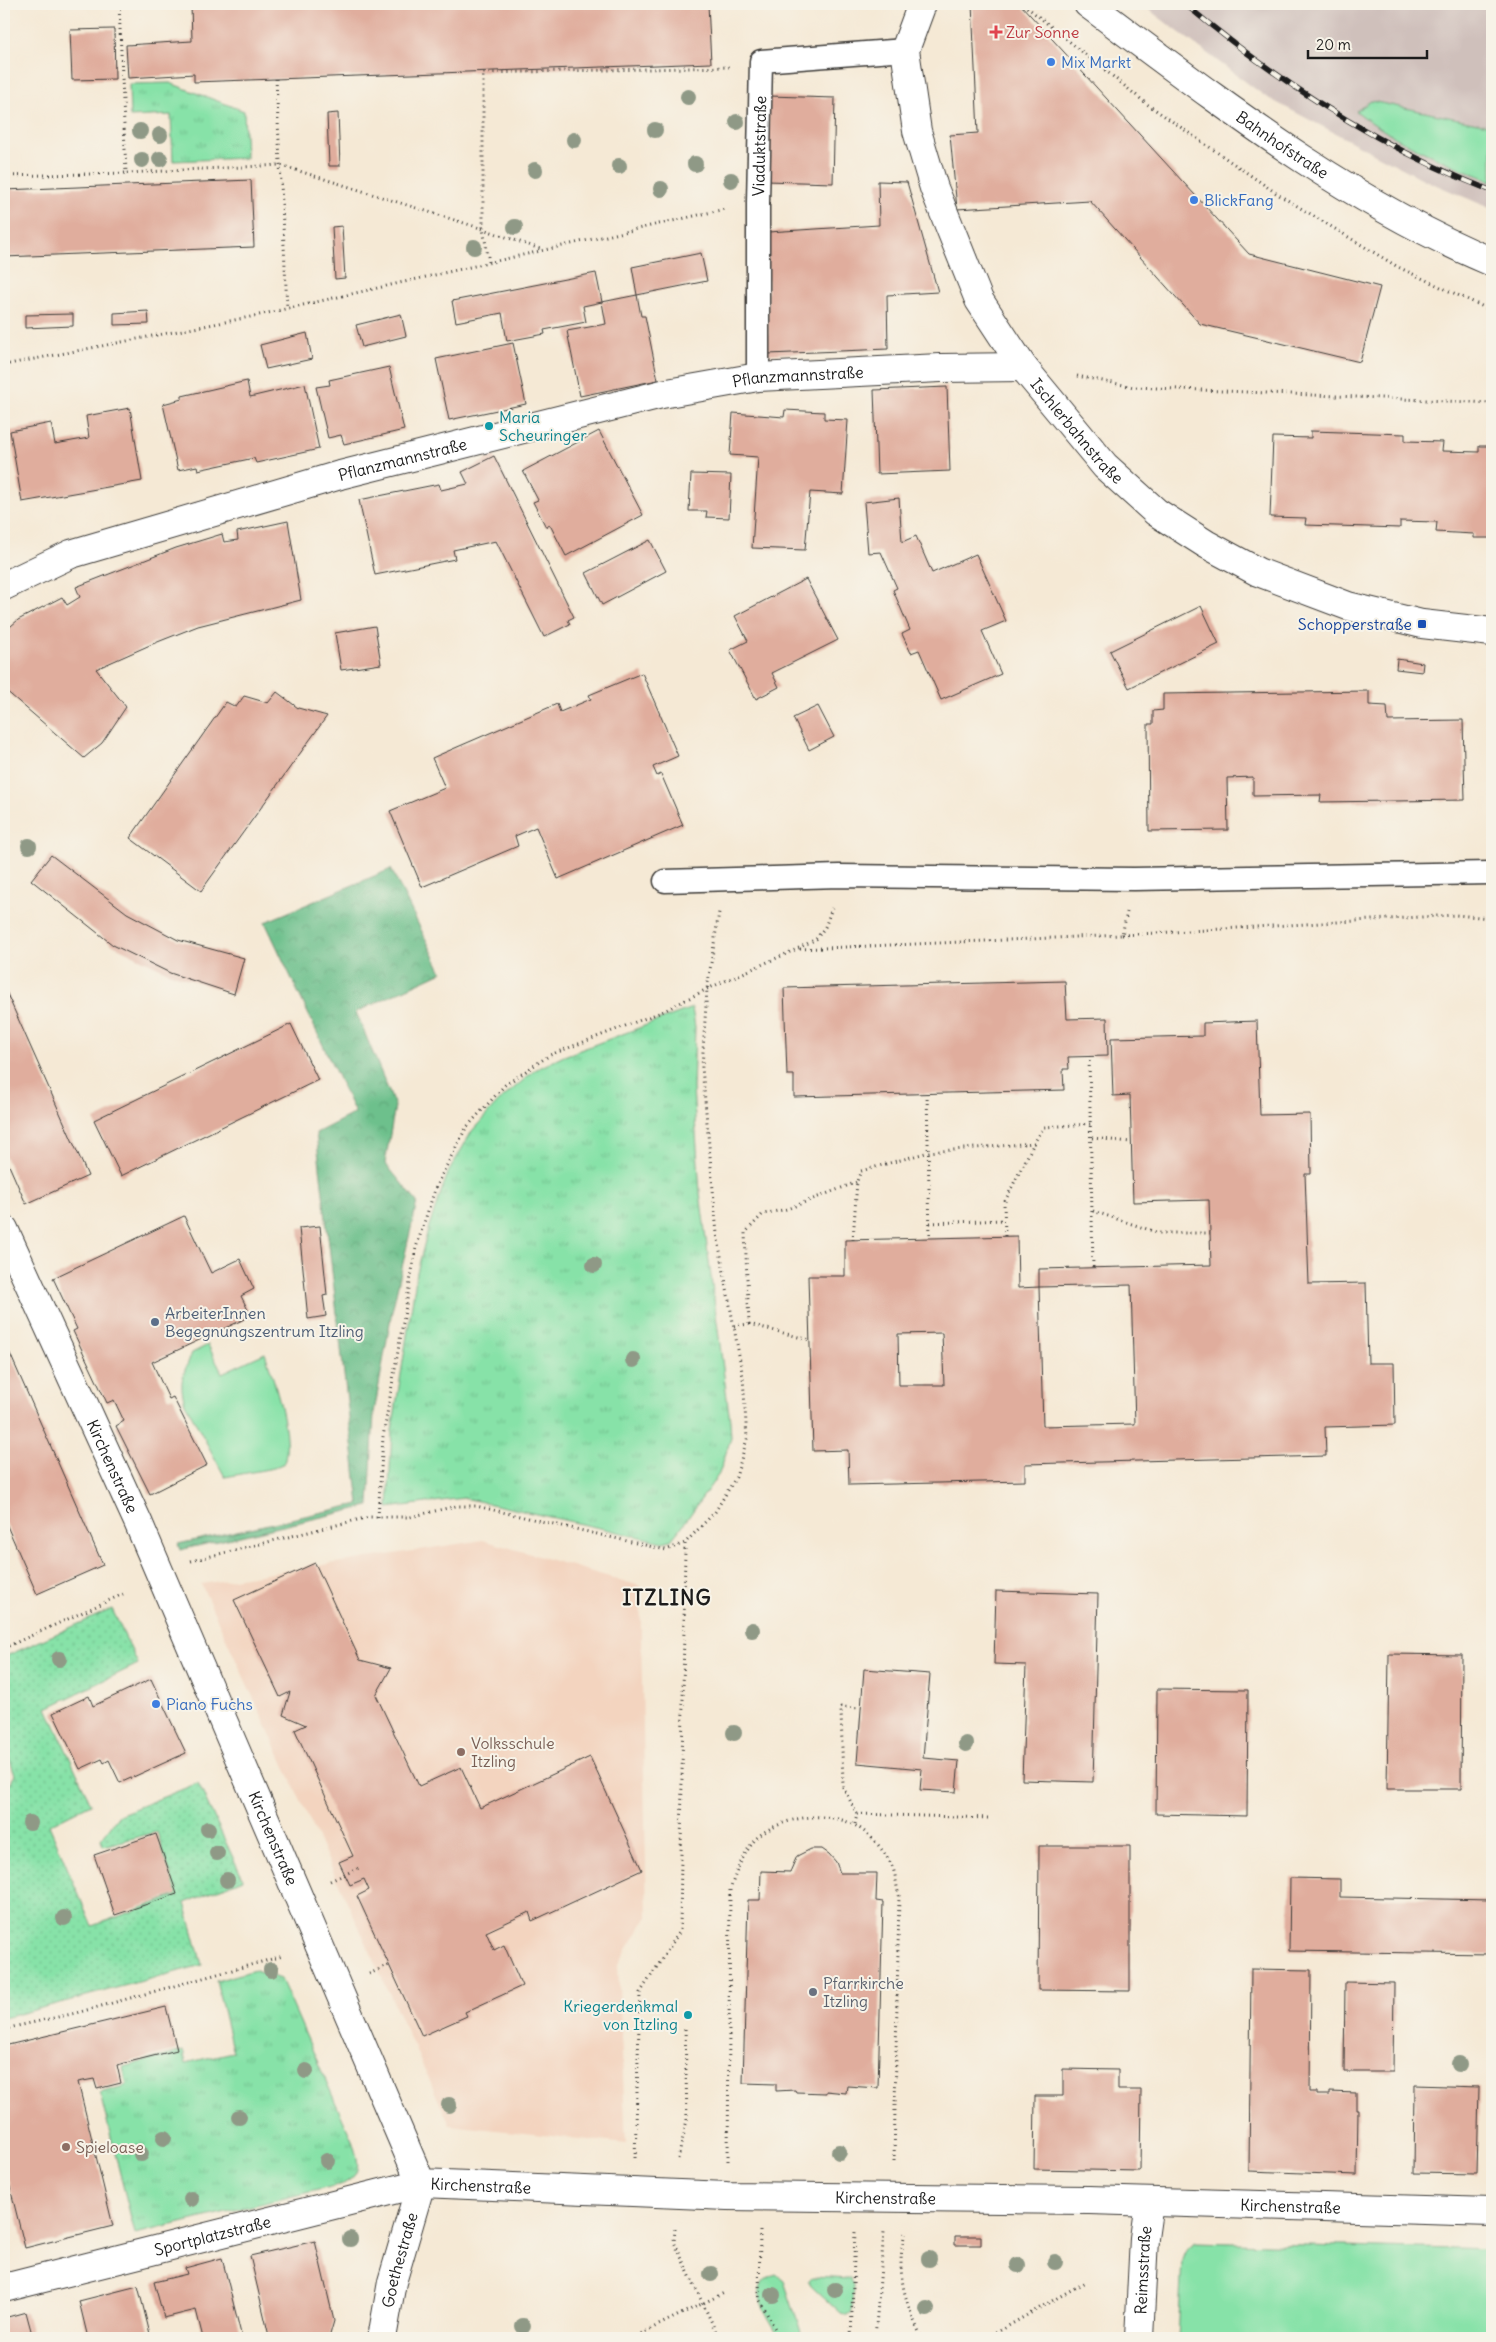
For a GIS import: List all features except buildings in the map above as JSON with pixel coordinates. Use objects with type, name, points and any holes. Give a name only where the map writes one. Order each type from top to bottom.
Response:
[{"type":"street","name":"Ischlerbahnstraße","points":[[922,4],[905,50],[917,131],[934,188],[979,300],[1023,367],[1105,466],[1156,512],[1206,544],[1258,572],[1348,606],[1422,624],[1492,632]]},
{"type":"street","name":"Bahnhofstraße","points":[[1088,4],[1260,131],[1374,204],[1436,238],[1492,262]]},
{"type":"street","name":"Pflanzmannstraße","points":[[4,586],[71,554],[340,475],[662,394],[758,377],[940,368],[1023,367]]},
{"type":"street","name":"Kirchenstraße","points":[[4,1229],[141,1531],[421,2183],[727,2196],[1088,2200],[1492,2212]]},
{"type":"street","name":"Sportplatzstraße","points":[[4,2288],[421,2183]]},
{"type":"street","name":"Goethestraße","points":[[385,2336],[392,2282],[421,2183]]},
{"type":"street","name":"Reimsstraße","points":[[1139,2338],[1144,2238],[1149,2203]]},
{"type":"lane","points":[[760,60],[905,50]]},
{"type":"lane","name":"Viaduktstraße","points":[[758,377],[760,60]]},
{"type":"lane","points":[[665,881],[725,881],[839,876],[1134,879],[1492,873]]},
{"type":"path","points":[[119,4],[126,172]]},
{"type":"path","points":[[489,262],[483,229],[484,73],[751,67],[760,60]]},
{"type":"path","points":[[276,79],[287,308]]},
{"type":"path","points":[[4,176],[280,165],[544,250]]},
{"type":"path","points":[[4,365],[287,308],[758,202]]},
{"type":"path","points":[[1023,367],[1134,387],[1492,403]]},
{"type":"path","points":[[378,1517],[383,1437],[416,1248],[436,1186],[466,1128],[504,1085],[550,1055],[664,1011],[706,989],[816,939],[824,927],[839,890],[839,876]]},
{"type":"path","points":[[1122,935],[1134,879]]},
{"type":"path","points":[[185,1563],[369,1517],[410,1516],[456,1506],[476,1506],[666,1550],[685,1543],[715,1512],[736,1477],[746,1439],[743,1377],[717,1234],[703,1077],[706,989],[725,881]]},
{"type":"path","points":[[797,949],[1122,935],[1455,915],[1492,918]]},
{"type":"path","points":[[1089,1056],[1092,1124],[1093,1268]]},
{"type":"path","points":[[927,1093],[930,1238]]},
{"type":"path","points":[[1005,1236],[1004,1203],[1044,1127],[1092,1124]]},
{"type":"path","points":[[1092,1138],[1131,1142]]},
{"type":"path","points":[[853,1240],[857,1182],[861,1171],[929,1152],[1034,1143]]},
{"type":"path","points":[[750,1324],[745,1233],[763,1214],[787,1209],[857,1182]]},
{"type":"path","points":[[1093,1212],[1159,1233],[1210,1233]]},
{"type":"path","points":[[930,1223],[1004,1220]]},
{"type":"path","points":[[734,1326],[750,1324],[810,1340]]},
{"type":"path","points":[[635,2163],[640,1993],[680,1931],[685,1543]]},
{"type":"path","points":[[4,1648],[123,1594]]},
{"type":"path","points":[[855,1824],[857,1814],[843,1787],[841,1707],[860,1708]]},
{"type":"path","points":[[857,1814],[990,1818]]},
{"type":"path","points":[[728,2166],[730,1890],[740,1861],[755,1840],[784,1822],[819,1815],[855,1824],[874,1841],[892,1864],[899,1896],[893,2170]]},
{"type":"path","points":[[328,1882],[359,1868]]},
{"type":"path","points":[[4,2029],[76,2013],[283,1956]]},
{"type":"path","points":[[362,1977],[389,1964]]},
{"type":"path","points":[[677,2165],[687,2120],[685,2026]]},
{"type":"path","points":[[676,2225],[674,2242],[719,2338]]},
{"type":"path","points":[[760,2226],[759,2298],[780,2338]]},
{"type":"path","points":[[851,2338],[855,2229]]},
{"type":"path","points":[[875,2338],[884,2230],[891,2230]]},
{"type":"path","points":[[898,2230],[905,2231],[902,2244],[902,2286],[922,2338]]},
{"type":"path","points":[[987,2338],[1085,2282]]},
{"type":"path","points":[[632,2338],[724,2293]]},
{"type":"shaded area","points":[[1141,4],[1492,4],[1492,209],[1425,180],[1266,97]]},
{"type":"shaded area","name":"Volksschule Itzling","points":[[483,1540],[640,1586],[647,1917],[618,1964],[626,2144],[450,2125],[201,1584]]},
{"type":"green space","points":[[170,83],[244,111],[246,158],[173,161],[171,115],[130,117],[129,84]]},
{"type":"green space","points":[[1371,101],[1492,126],[1492,181],[1404,142],[1356,111]]},
{"type":"green space","points":[[391,869],[442,972],[356,1012],[395,1106],[385,1163],[417,1202],[392,1311],[374,1413],[369,1506],[180,1550],[178,1544],[359,1504],[316,1133],[355,1113],[265,922]]},
{"type":"green space","points":[[692,1008],[695,1027],[693,1088],[700,1193],[731,1438],[719,1474],[671,1540],[663,1542],[464,1498],[388,1508],[392,1431],[417,1272],[429,1226],[448,1173],[472,1131],[497,1103],[535,1070],[564,1056]]},
{"type":"green space","points":[[208,1345],[222,1373],[265,1353],[284,1423],[286,1452],[284,1463],[274,1468],[225,1477],[185,1403],[182,1389],[183,1377],[192,1353]]},
{"type":"green space","points":[[112,1609],[138,1664],[47,1708],[91,1804],[49,1825],[92,1926],[177,1895],[157,1832],[103,1846],[101,1839],[119,1815],[198,1783],[243,1879],[185,1903],[202,1965],[4,2018],[4,1793],[15,1775],[4,1744],[4,1657]]},
{"type":"green space","points":[[255,1970],[281,1979],[352,2140],[358,2165],[357,2170],[350,2180],[343,2184],[135,2234],[100,2093],[127,2085],[123,2067],[183,2051],[186,2063],[233,2052],[216,1981]]},
{"type":"green space","points":[[1195,2242],[1492,2250],[1492,2338],[1178,2338],[1182,2259],[1190,2245]]},
{"type":"green space","points":[[775,2274],[784,2281],[803,2338],[780,2338],[762,2303],[761,2287],[766,2280]]},
{"type":"green space","points":[[811,2277],[851,2279],[853,2285],[852,2312],[848,2315],[841,2313],[811,2285],[808,2280]]},
{"type":"railway","points":[[1185,4],[1256,60],[1331,110],[1410,154],[1450,174],[1492,191]]},
{"type":"place","name":"Zur Sonne","points":[[996,32]]},
{"type":"place","name":"Mix Markt","points":[[1051,62]]},
{"type":"place","name":"BlickFang","points":[[1194,200]]},
{"type":"place","name":"Maria Scheuringer","points":[[489,426]]},
{"type":"place","name":"Schopperstraße","points":[[1422,624]]},
{"type":"place","name":"ArbeiterInnen Begegnungszentrum Itzling","points":[[155,1322]]},
{"type":"place","name":"Piano Fuchs","points":[[156,1704]]},
{"type":"place","name":"Volksschule Itzling","points":[[461,1752]]},
{"type":"place","name":"Pfarrkirche Itzling","points":[[813,1992]]},
{"type":"place","name":"Kriegerdenkmal von Itzling","points":[[688,2015]]},
{"type":"place","name":"Spieloase","points":[[66,2147]]},
{"type":"district","name":"ITZLING","points":[[667,1597]]}]
